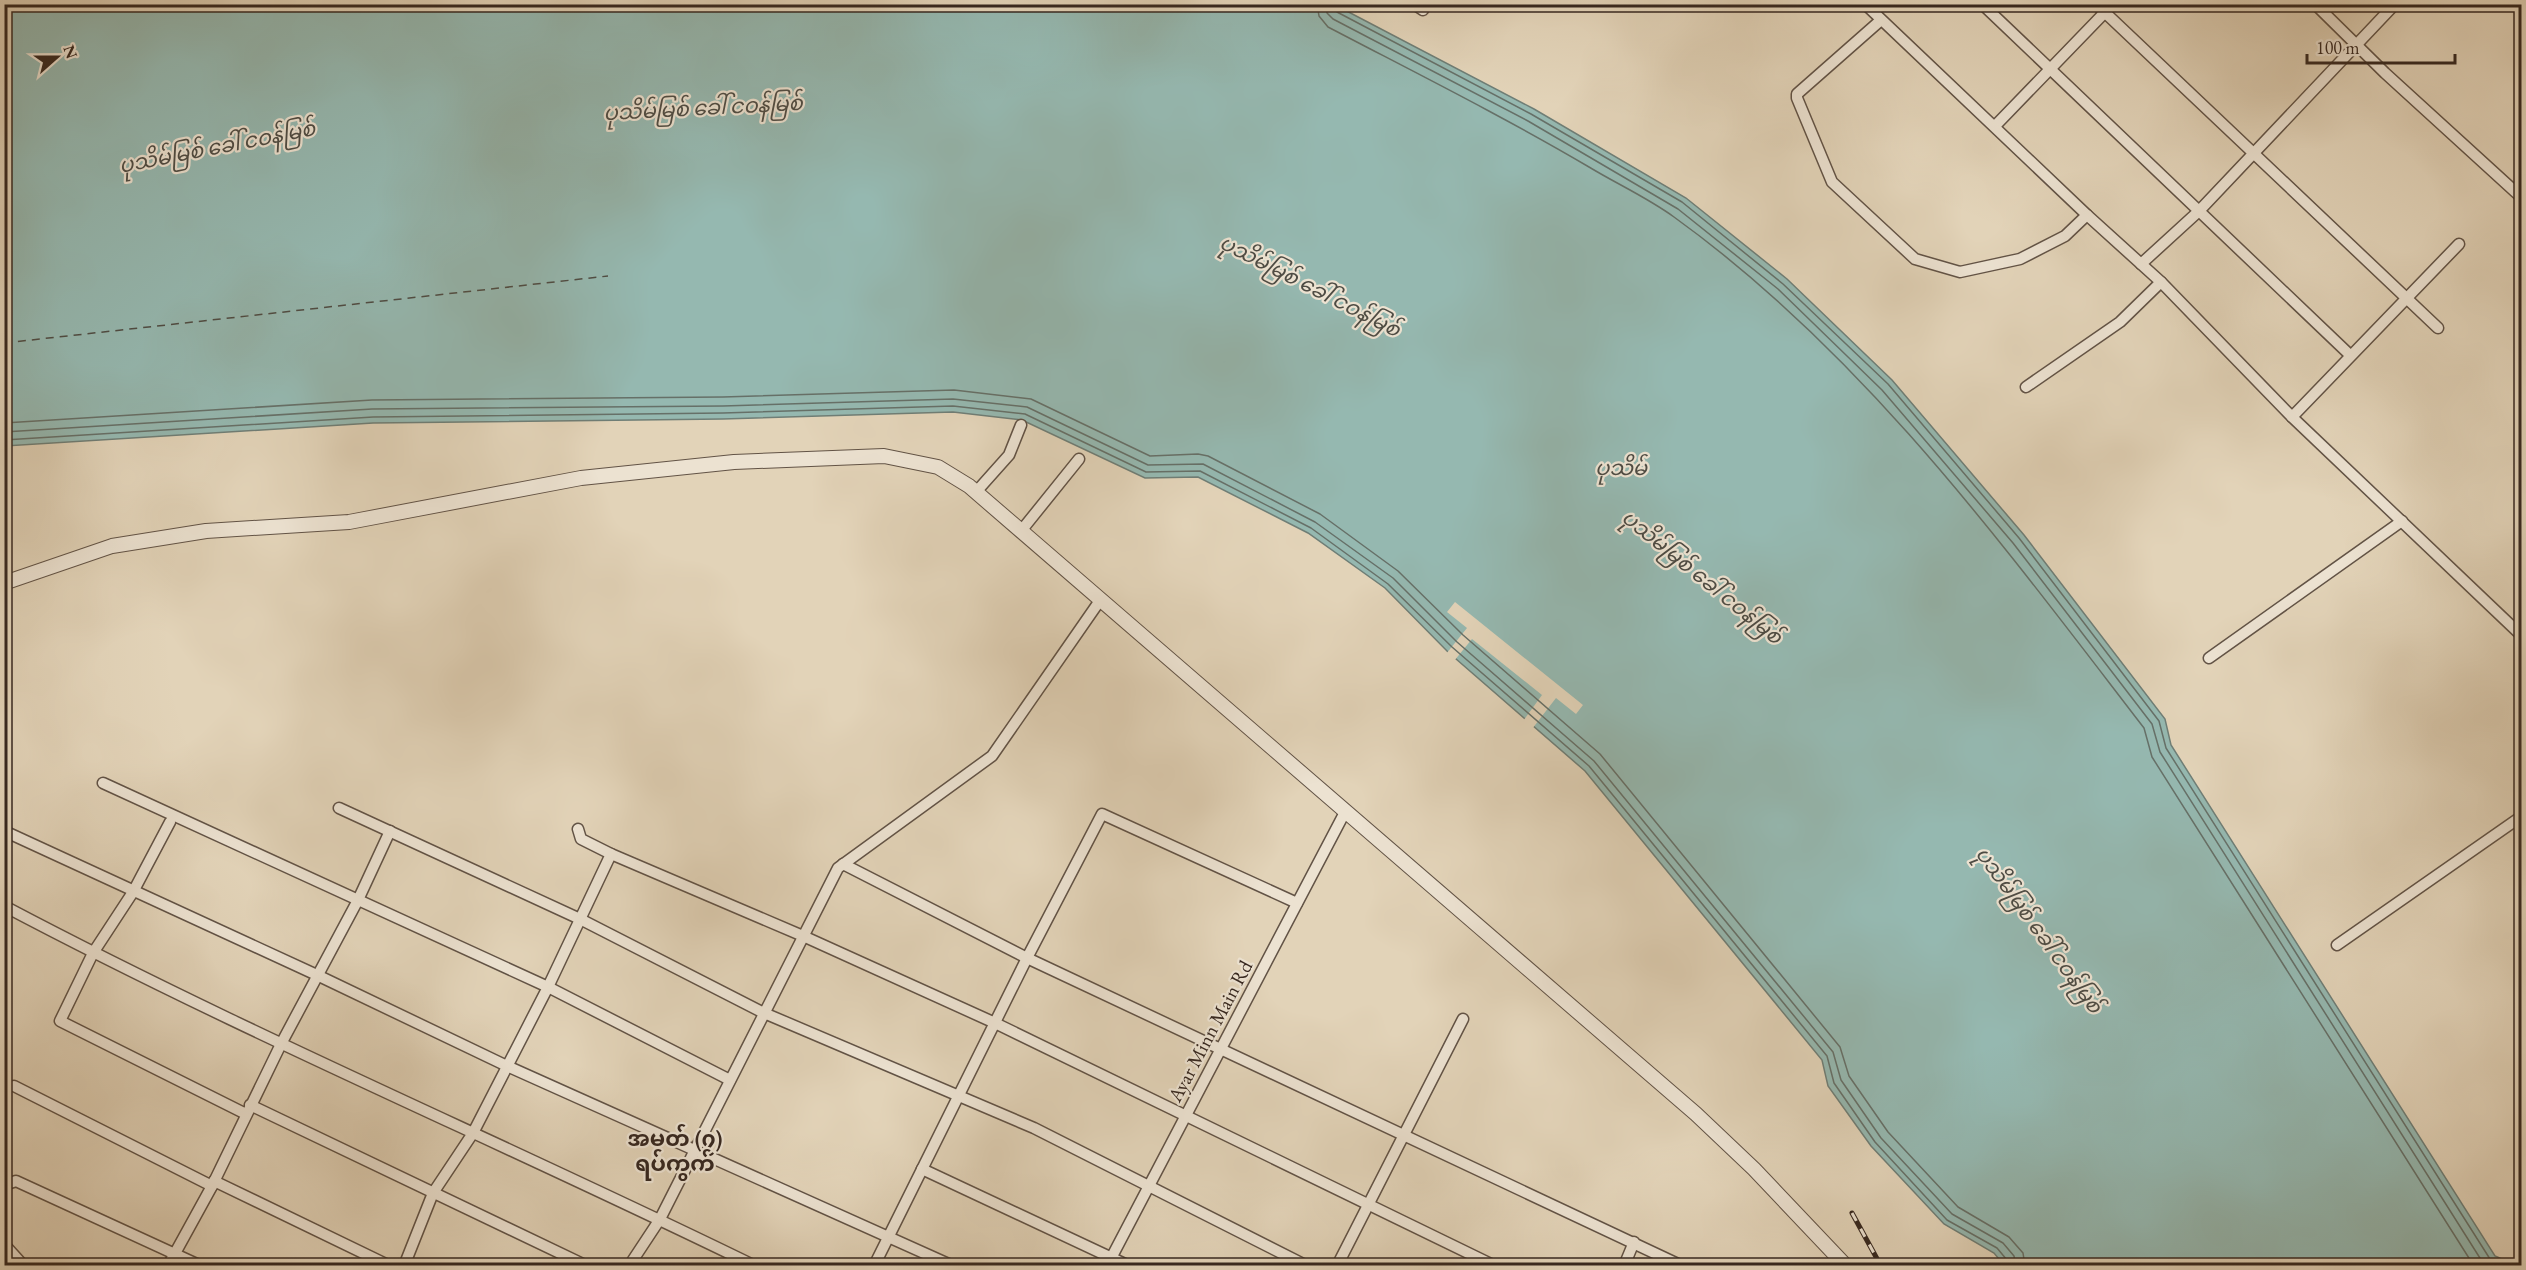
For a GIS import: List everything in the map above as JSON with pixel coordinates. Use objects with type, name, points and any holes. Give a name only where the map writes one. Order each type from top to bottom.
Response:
[{"type":"street","points":[[1865,4],[2087,215],[2161,282],[2292,417],[2522,636]]},
{"type":"street","points":[[1982,4],[2350,355]]},
{"type":"street","points":[[2315,4],[2385,73],[2522,198]]},
{"type":"street","points":[[2141,264],[2199,211],[2396,4]]},
{"type":"street","points":[[1995,126],[2050,69],[2104,7],[2252,153],[2438,328]]},
{"type":"street","points":[[1881,20],[1797,94],[1832,182],[1915,259],[1960,272],[2020,259],[2065,236],[2087,215]]},
{"type":"street","points":[[2292,417],[2459,244]]},
{"type":"street","points":[[2025,387],[2120,322],[2161,282]]},
{"type":"street","points":[[975,492],[1009,454],[1021,424]]},
{"type":"street","points":[[4,583],[112,546],[206,531],[349,522],[581,477],[734,462],[884,456],[938,468],[975,492],[1022,531],[1696,1114],[1769,1183],[1846,1266]]},
{"type":"street","points":[[1022,531],[1079,459]]},
{"type":"street","points":[[2209,658],[2402,521]]},
{"type":"street","points":[[629,1266],[660,1219],[838,868],[992,756],[1101,599]]},
{"type":"street","points":[[103,783],[548,987],[730,1080]]},
{"type":"street","points":[[339,808],[580,919],[764,1013],[1034,1128],[1306,1266]]},
{"type":"street","name":"Ayar Minn Main Rd","points":[[1109,1261],[1345,812]]},
{"type":"street","points":[[874,1266],[958,1094],[1102,814],[1297,903]]},
{"type":"street","points":[[2337,945],[2522,816]]},
{"type":"street","points":[[170,822],[133,892],[93,953],[60,1021],[587,1266]]},
{"type":"street","points":[[578,829],[581,839],[611,854],[803,936],[995,1023],[1495,1266]]},
{"type":"street","points":[[4,831],[319,976],[507,1066],[953,1266]]},
{"type":"street","points":[[168,1266],[213,1183],[281,1044],[358,900],[390,831]]},
{"type":"street","points":[[404,1266],[433,1193],[473,1133],[548,987],[611,854]]},
{"type":"street","points":[[843,864],[1027,958],[1682,1266]]},
{"type":"street","points":[[4,906],[93,953],[281,1044],[660,1219],[755,1266]]},
{"type":"street","points":[[1337,1266],[1366,1204],[1463,1019]]},
{"type":"street","points":[[14,1086],[390,1266]]},
{"type":"street","points":[[922,1168],[1109,1261],[1130,1266]]},
{"type":"street","points":[[4,1185],[16,1181],[201,1266]]},
{"type":"street","points":[[1624,1266],[1634,1242]]},
{"type":"street","points":[[4,1244],[24,1266]]},
{"type":"water","name":"ပုသိမ်","points":[[5,5],[1334,5],[1339,7],[1534,109],[1686,198],[1787,279],[1892,380],[2024,535],[2165,719],[2171,745],[2495,1256],[2516,1265],[2004,1265],[1994,1253],[1944,1224],[1871,1146],[1828,1086],[1822,1060],[1585,771],[1448,652],[1385,588],[1308,533],[1198,477],[1145,478],[1022,420],[953,412],[723,419],[373,423],[5,446]]},
{"type":"pier","points":[[1455,602],[1583,705],[1576,714],[1556,698],[1532,729],[1523,721],[1542,695],[1472,639],[1454,661],[1446,654],[1467,628],[1447,612]]},
{"type":"ferry route","points":[[4,343],[608,276]]},
{"type":"railway","points":[[1852,1213],[1881,1266]]},
{"type":"district","name":"အမှတ် (၇) ရပ်ကွက်","points":[[675,1150]]},
{"type":"water label","name":"ပုသိမ်မြစ် ခေါ် ငဝန်မြစ်","points":[[703,108]]},
{"type":"water label","name":"ပုသိမ်မြစ် ခေါ် ငဝန်မြစ်","points":[[217,147]]},
{"type":"water label","name":"ပုသိမ်မြစ် ခေါ် ငဝန်မြစ်","points":[[1310,286]]},
{"type":"water label","name":"ပုသိမ်မြစ် ခေါ် ငဝန်မြစ်","points":[[1702,577]]},
{"type":"water label","name":"ပုသိမ်မြစ် ခေါ် ငဝန်မြစ်","points":[[2039,930]]}]
